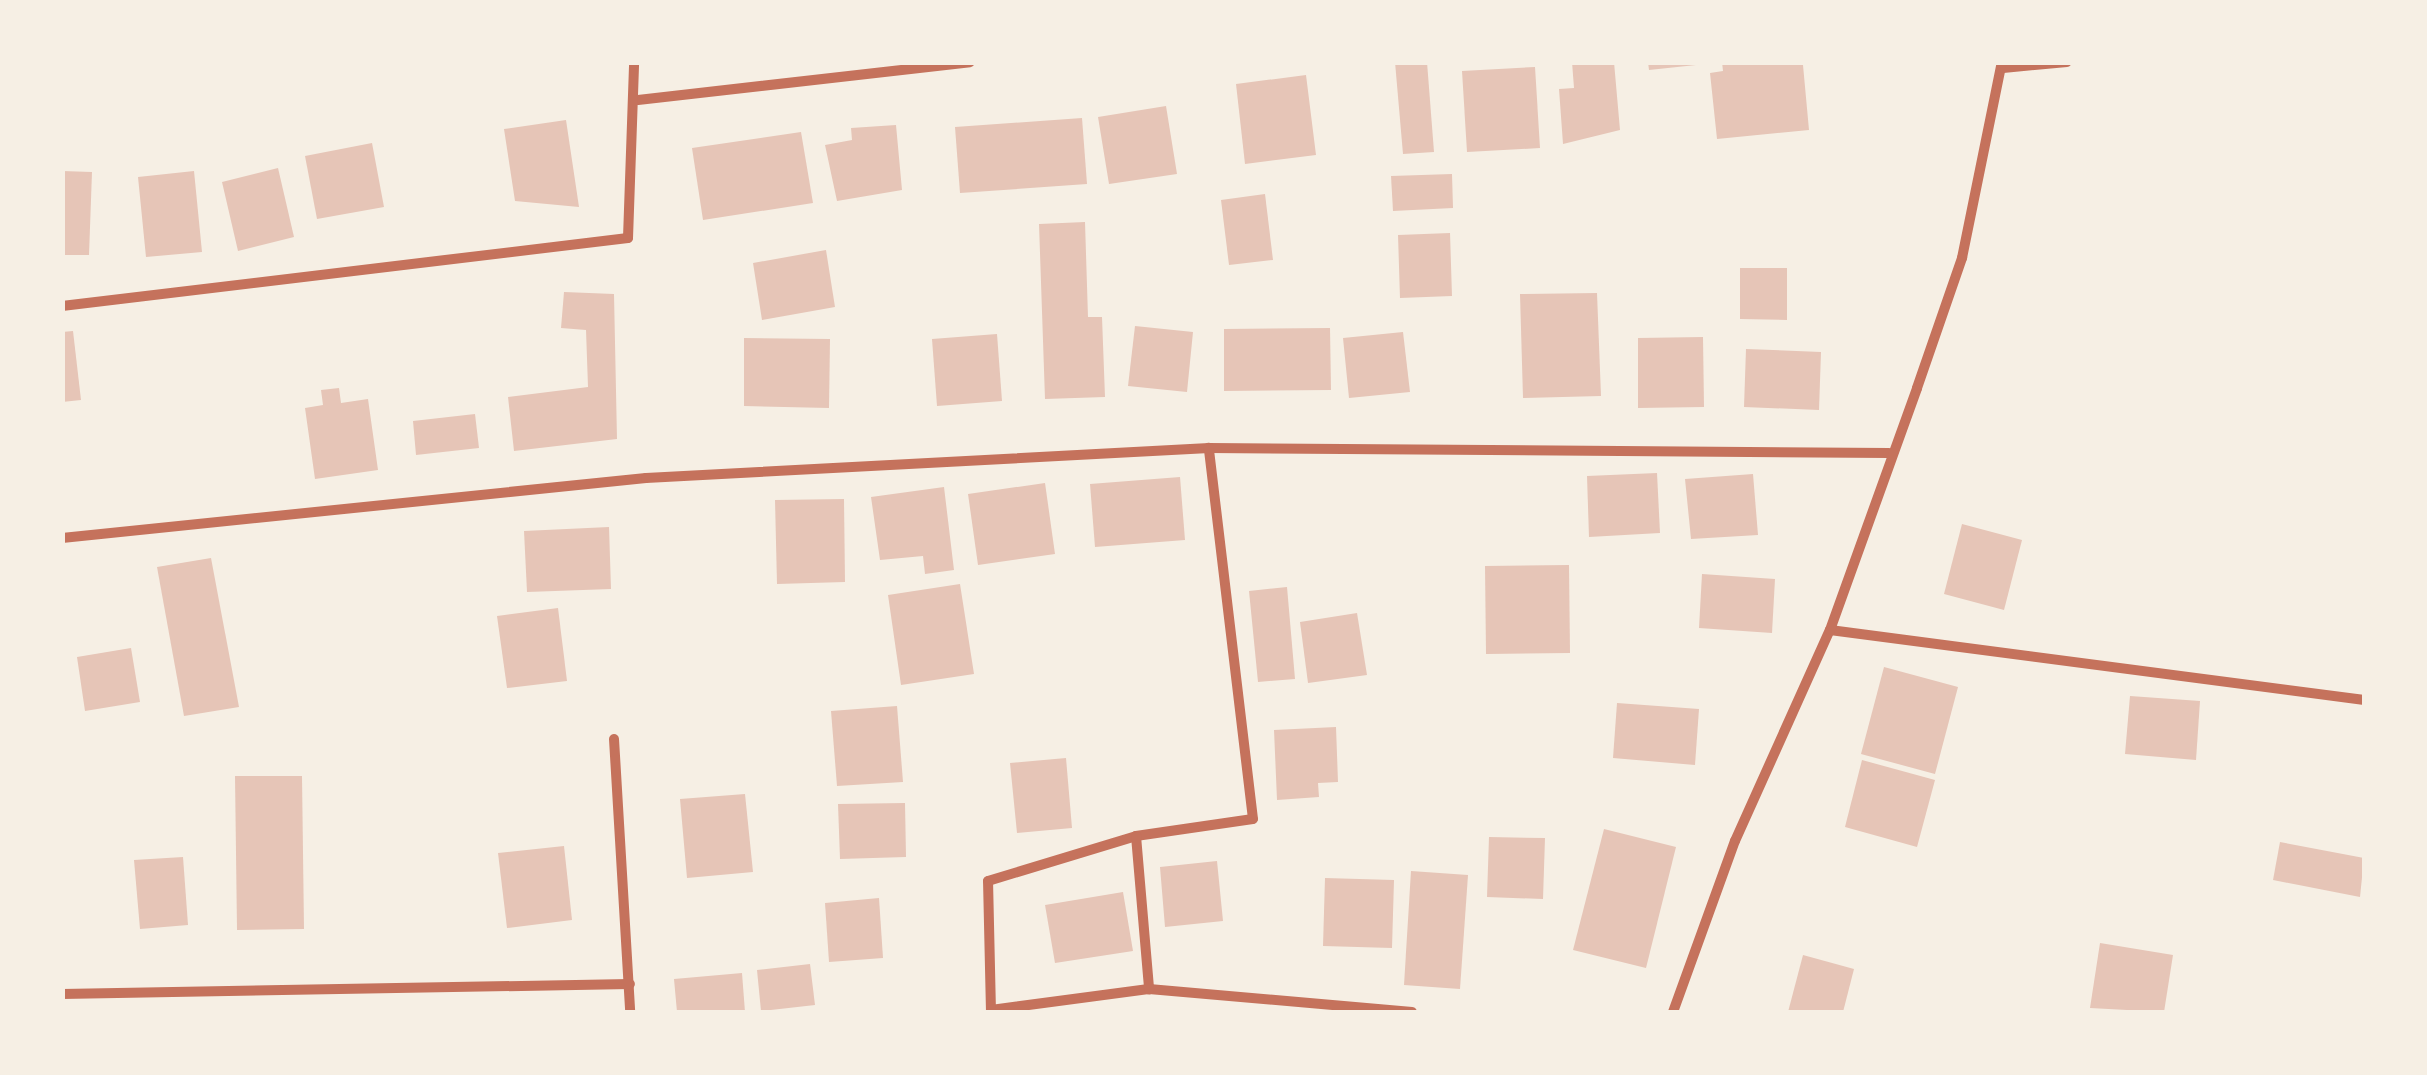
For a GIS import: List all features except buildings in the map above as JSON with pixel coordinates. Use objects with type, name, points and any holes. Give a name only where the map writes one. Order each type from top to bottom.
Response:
[{"type":"street","points":[[62,306],[628,238],[638,100],[634,62]]},
{"type":"street","points":[[638,100],[970,62]]},
{"type":"street","points":[[1673,1012],[1735,841],[1830,630],[1962,258],[2002,65],[2067,62]]},
{"type":"street","points":[[62,538],[646,478],[1210,448],[1890,453]]},
{"type":"street","points":[[1210,448],[1252,820],[1136,836],[988,881],[991,1011],[1148,989],[1412,1012]]},
{"type":"street","points":[[1830,630],[2364,700]]},
{"type":"street","points":[[614,739],[630,1012]]},
{"type":"street","points":[[1136,836],[1148,989]]},
{"type":"street","points":[[62,994],[630,984]]}]
